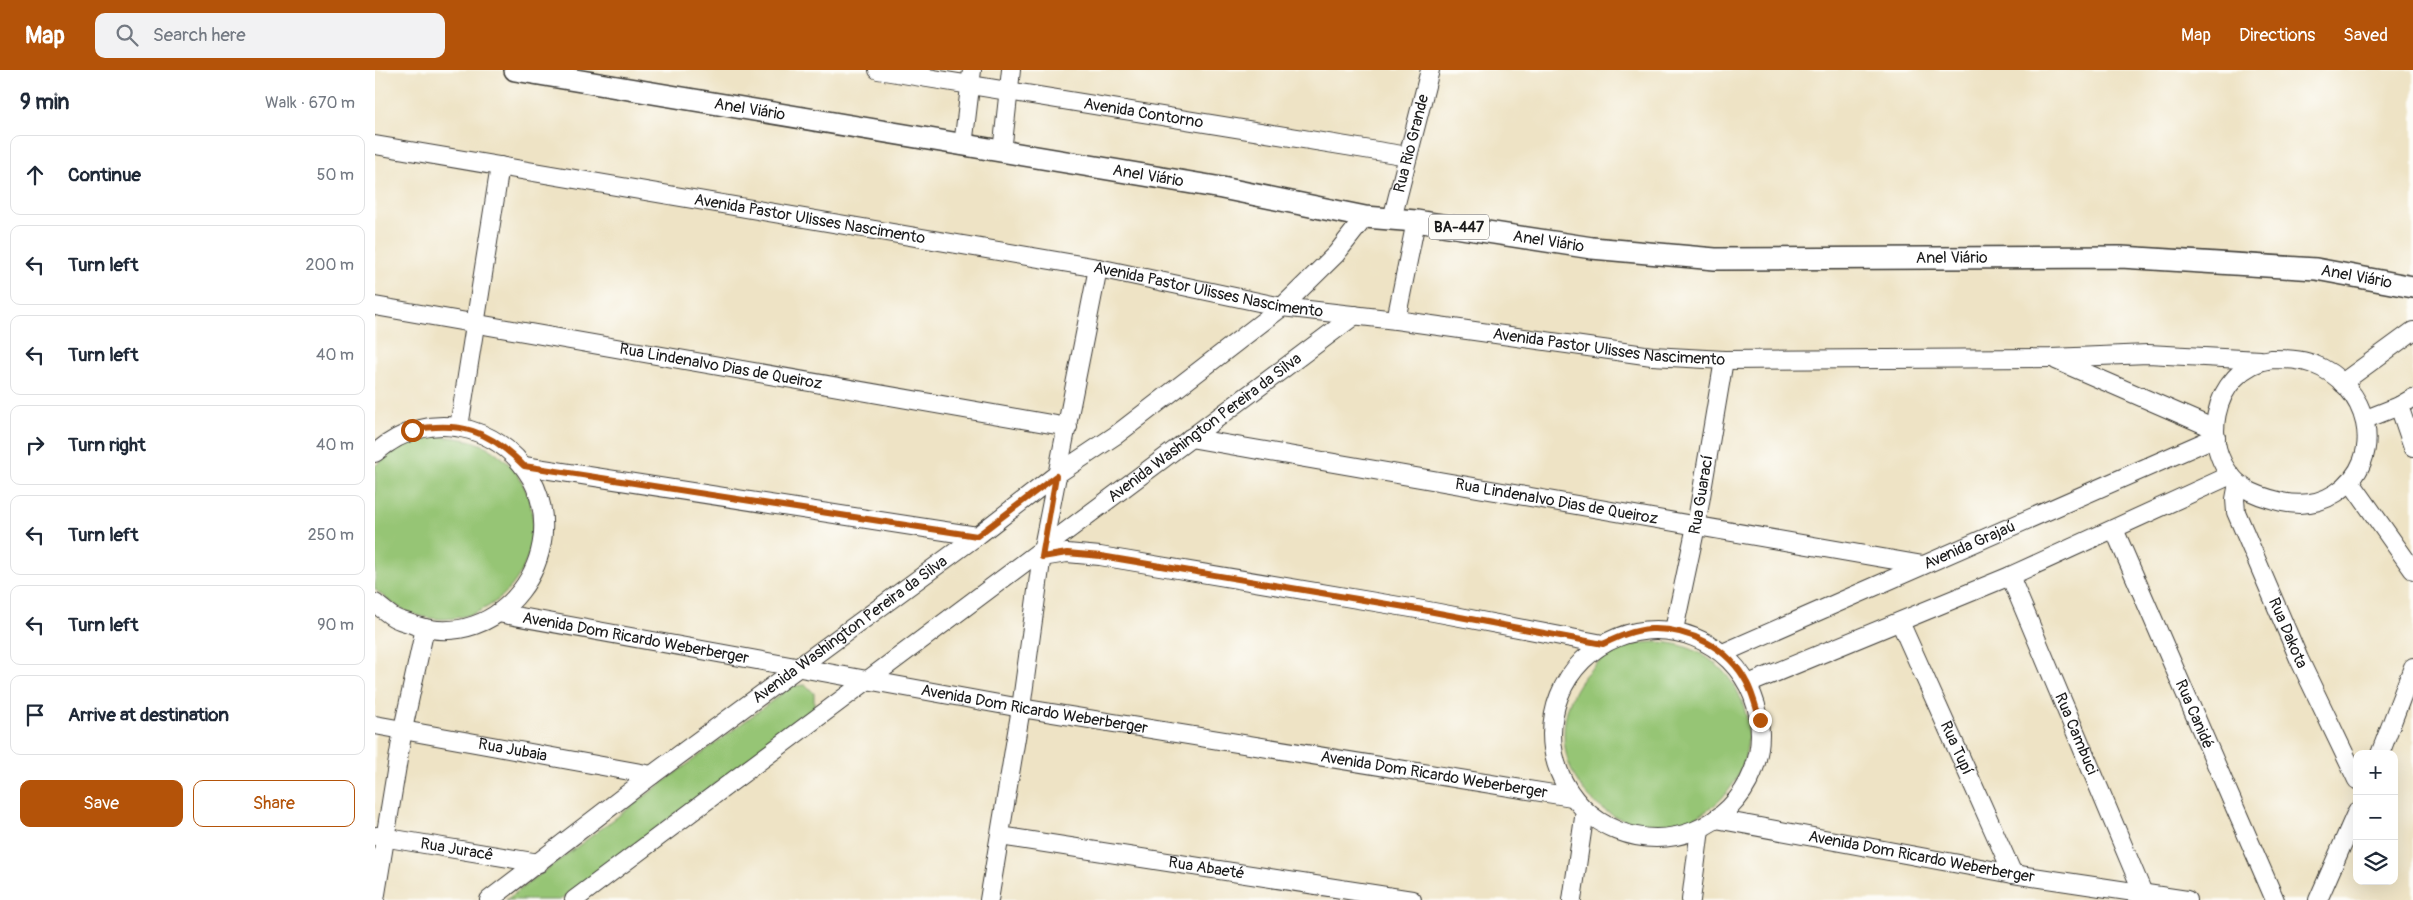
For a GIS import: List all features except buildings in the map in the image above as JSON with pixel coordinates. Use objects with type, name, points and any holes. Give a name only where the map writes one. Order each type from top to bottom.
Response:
[{"type":"main road","name":"Anel Viário","points":[[515,70],[1222,188],[1365,217],[1416,221],[1592,248],[1715,259],[2121,257],[2316,269],[2413,287]]},
{"type":"street","name":"Avenida Contorno","points":[[878,70],[971,78],[1009,91],[1408,156]]},
{"type":"street","points":[[1002,152],[1011,70]]},
{"type":"street","name":"Rua Rio Grande","points":[[1392,219],[1430,70]]},
{"type":"street","points":[[963,146],[971,78]]},
{"type":"street","name":"Avenida Pastor Ulisses Nascimento","points":[[375,145],[1098,268],[1282,307],[1396,320],[1653,356],[1724,360],[2051,358],[2148,354],[2260,360]]},
{"type":"street","points":[[459,427],[500,166]]},
{"type":"street","name":"Avenida Washington Pereira da Silva","points":[[489,900],[652,775],[801,667],[1056,476],[1116,435],[1282,307],[1336,254],[1365,217]]},
{"type":"street","points":[[1396,320],[1416,221]]},
{"type":"street","points":[[989,900],[1021,708],[1042,552],[1098,268]]},
{"type":"street","name":"Rua Lindenalvo Dias de Queiroz","points":[[375,306],[1068,427]]},
{"type":"street","name":"Avenida Washington Pereira da Silva","points":[[574,900],[1042,552],[1190,438],[1355,315]]},
{"type":"street","points":[[2342,383],[2413,331]]},
{"type":"street","points":[[2051,358],[2216,433]]},
{"type":"street","points":[[2285,359],[2314,364],[2342,383],[2354,397],[2365,419],[2365,453],[2350,481],[2327,498],[2309,504],[2268,499],[2247,489],[2235,479],[2225,466],[2216,433],[2217,407],[2227,384],[2235,376],[2260,360],[2285,359]]},
{"type":"street","name":"Rua Guarací","points":[[1674,630],[1696,526],[1724,360]]},
{"type":"street","points":[[2365,419],[2406,402],[2413,447]]},
{"type":"street","points":[[375,453],[383,439],[412,430],[435,426],[459,427],[483,434],[506,447],[524,466],[537,490],[544,517],[543,545],[534,571],[519,595],[498,613],[475,624],[451,630],[425,628],[394,618],[375,603]]},
{"type":"street","name":"Avenida Grajaú","points":[[1723,652],[1923,565],[2216,433]]},
{"type":"street","name":"Rua Lindenalvo Dias de Queiroz","points":[[1190,438],[1923,565]]},
{"type":"street","points":[[524,466],[977,536]]},
{"type":"street","points":[[1748,684],[1901,622],[2114,529],[2235,479]]},
{"type":"street","name":"Rua Dakota","points":[[2235,479],[2236,512],[2299,659],[2353,772]]},
{"type":"street","points":[[2350,481],[2413,570]]},
{"type":"street","name":"Rua Canidé","points":[[2114,529],[2275,900]]},
{"type":"street","points":[[1042,552],[1101,556],[1423,610],[1603,644]]},
{"type":"street","name":"Rua Cambuci","points":[[2010,576],[2143,893]]},
{"type":"street","name":"Avenida Dom Ricardo Weberberger","points":[[498,613],[1021,708],[1572,797]]},
{"type":"street","name":"Rua Tupí","points":[[1901,622],[2013,874]]},
{"type":"street","points":[[375,900],[381,837],[425,628]]},
{"type":"street","points":[[1650,629],[1674,630],[1700,638],[1723,652],[1737,667],[1748,684],[1760,720],[1758,757],[1743,792],[1716,819],[1700,829],[1682,836],[1665,838],[1637,837],[1609,828],[1585,811],[1572,797],[1558,771],[1552,743],[1554,714],[1563,686],[1580,662],[1603,644],[1625,634],[1650,629]]},
{"type":"street","points":[[2382,750],[2413,667]]},
{"type":"street","name":"Rua Jubaia","points":[[375,725],[652,775]]},
{"type":"street","points":[[1573,900],[1585,811]]},
{"type":"street","name":"Avenida Dom Ricardo Weberberger","points":[[1716,819],[2013,874],[2187,900]]},
{"type":"street","points":[[2318,900],[2353,820]]},
{"type":"street","points":[[1691,900],[1700,829]]},
{"type":"street","name":"Rua Abaeté","points":[[1000,836],[1412,900]]},
{"type":"street","name":"Rua Juracê","points":[[381,837],[539,863]]},
{"type":"green space","points":[[439,436],[464,439],[481,444],[512,467],[527,492],[533,520],[530,548],[520,574],[502,596],[477,612],[446,619],[426,617],[407,611],[391,602],[375,589],[375,466],[390,454],[405,446],[420,440]]},
{"type":"green space","points":[[1656,642],[1674,644],[1691,649],[1721,669],[1741,699],[1746,716],[1748,734],[1746,752],[1741,769],[1721,799],[1691,819],[1674,824],[1656,826],[1638,824],[1621,819],[1591,799],[1571,769],[1566,752],[1564,734],[1566,716],[1571,699],[1591,669],[1621,649],[1638,644]]},
{"type":"green space","points":[[806,685],[814,693],[814,710],[560,900],[506,900],[792,686]]},
{"type":"route","points":[[412,430],[435,426],[459,427],[483,434],[506,447],[524,466],[977,536],[1056,476],[1042,557],[1067,553],[1101,556],[1423,610],[1603,644],[1625,634],[1650,629],[1674,630],[1700,638],[1723,652],[1737,667],[1748,684],[1760,720]]}]
